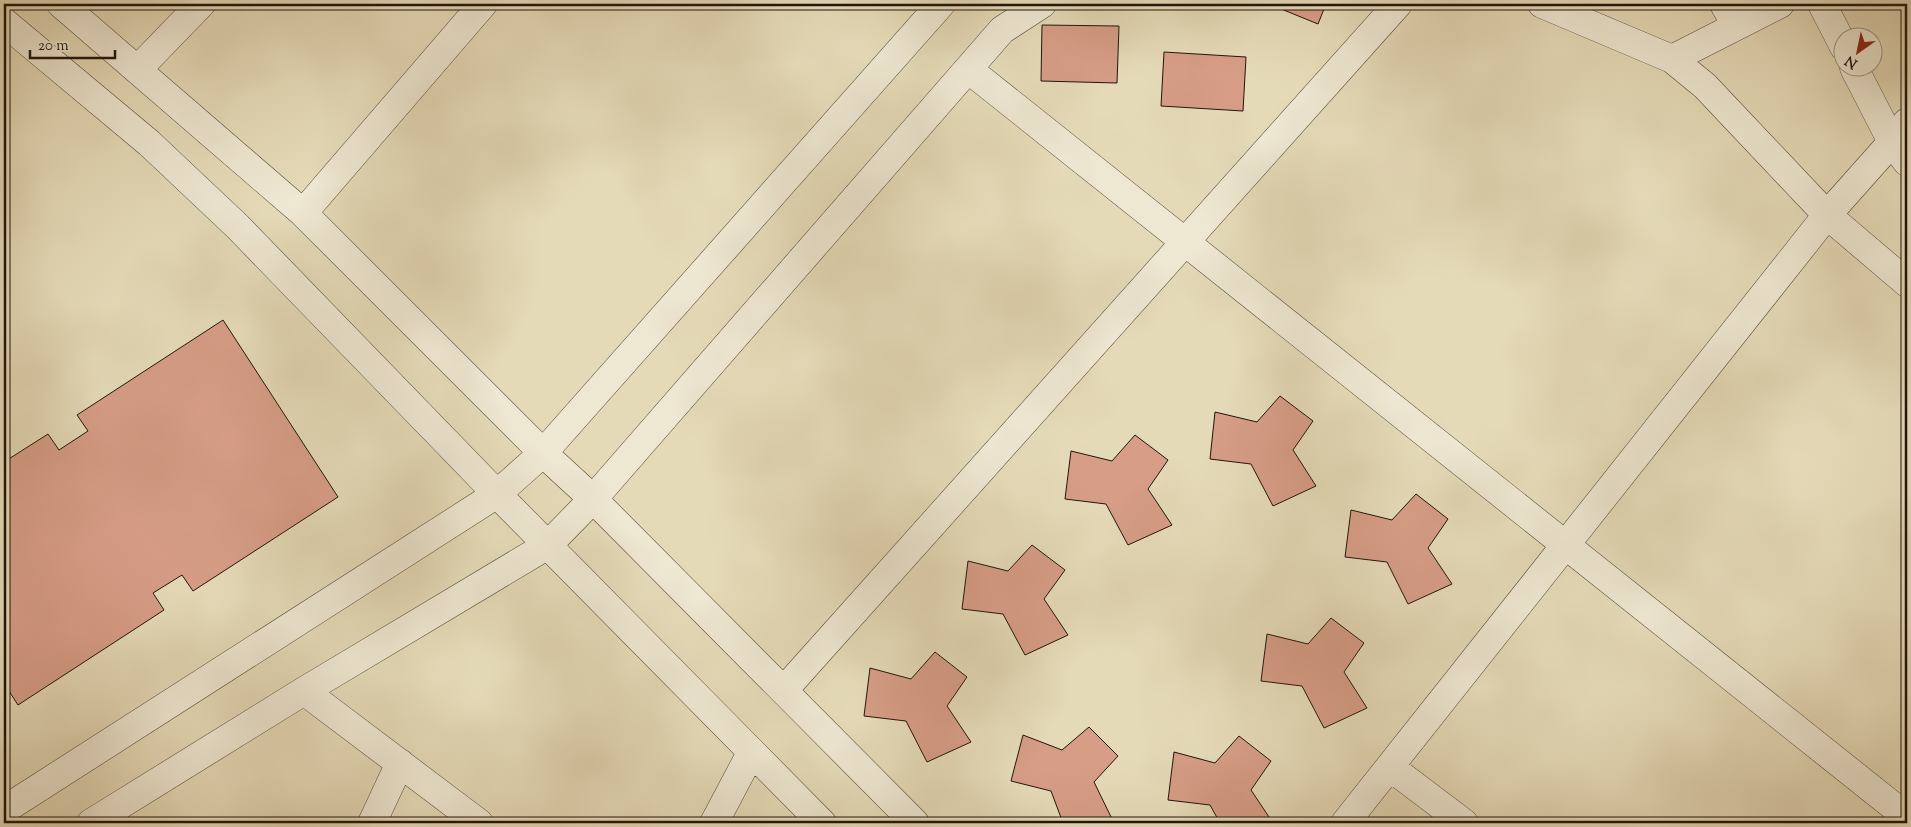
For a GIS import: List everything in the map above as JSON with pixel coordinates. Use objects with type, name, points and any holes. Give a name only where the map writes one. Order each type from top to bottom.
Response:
[{"type":"street","points":[[61,4],[303,213],[543,453],[593,499],[915,823]]},
{"type":"street","points":[[138,70],[201,4]]},
{"type":"street","points":[[303,213],[483,4]]},
{"type":"street","points":[[4,810],[497,494],[543,453],[942,4]]},
{"type":"street","points":[[784,690],[1398,4]]},
{"type":"street","points":[[1542,4],[1672,59],[1704,86],[1827,215],[1907,284]]},
{"type":"street","points":[[1672,59],[1730,15],[1780,4]]},
{"type":"street","points":[[1822,4],[1834,28]]},
{"type":"street","points":[[91,823],[304,691],[548,544],[593,499],[1002,30],[1034,6]]},
{"type":"street","points":[[4,22],[149,143],[237,226],[497,494],[822,823]]},
{"type":"street","points":[[968,69],[1184,243],[1907,817]]},
{"type":"street","points":[[1345,823],[1827,215],[1902,142],[1860,78]]},
{"type":"street","points":[[304,691],[479,823]]},
{"type":"street","points":[[714,823],[751,752]]},
{"type":"street","points":[[372,823],[400,763]]},
{"type":"street","points":[[1390,767],[1464,823]]},
{"type":"building","points":[[1269,4],[1326,4],[1318,24]]},
{"type":"building","points":[[1042,25],[1119,26],[1117,83],[1041,81]]},
{"type":"building","points":[[1164,52],[1246,57],[1243,111],[1161,106]]},
{"type":"building","points":[[223,320],[338,497],[193,591],[182,575],[153,593],[164,610],[18,705],[7,688],[4,691],[4,462],[48,434],[59,450],[88,431],[77,415]]},
{"type":"building","points":[[1280,396],[1313,421],[1293,450],[1316,486],[1273,506],[1251,464],[1210,459],[1215,412],[1257,422]]},
{"type":"building","points":[[1135,435],[1168,460],[1148,489],[1172,525],[1128,545],[1106,504],[1065,499],[1071,451],[1112,461]]},
{"type":"building","points":[[1416,494],[1448,519],[1428,548],[1452,584],[1408,604],[1387,562],[1345,557],[1351,510],[1392,520]]},
{"type":"building","points":[[1032,545],[1065,570],[1044,599],[1068,635],[1025,655],[1003,614],[962,609],[968,561],[1008,571]]},
{"type":"building","points":[[1331,618],[1364,643],[1344,672],[1367,708],[1324,728],[1302,686],[1261,681],[1267,634],[1308,644]]},
{"type":"building","points":[[935,652],[967,677],[947,706],[971,742],[927,762],[906,721],[864,716],[870,668],[911,679]]},
{"type":"building","points":[[1089,727],[1118,756],[1094,782],[1113,821],[1106,823],[1063,823],[1051,791],[1011,781],[1023,735],[1062,750]]},
{"type":"building","points":[[1239,736],[1271,761],[1251,790],[1273,823],[1220,823],[1210,805],[1168,800],[1174,752],[1215,763]]}]
